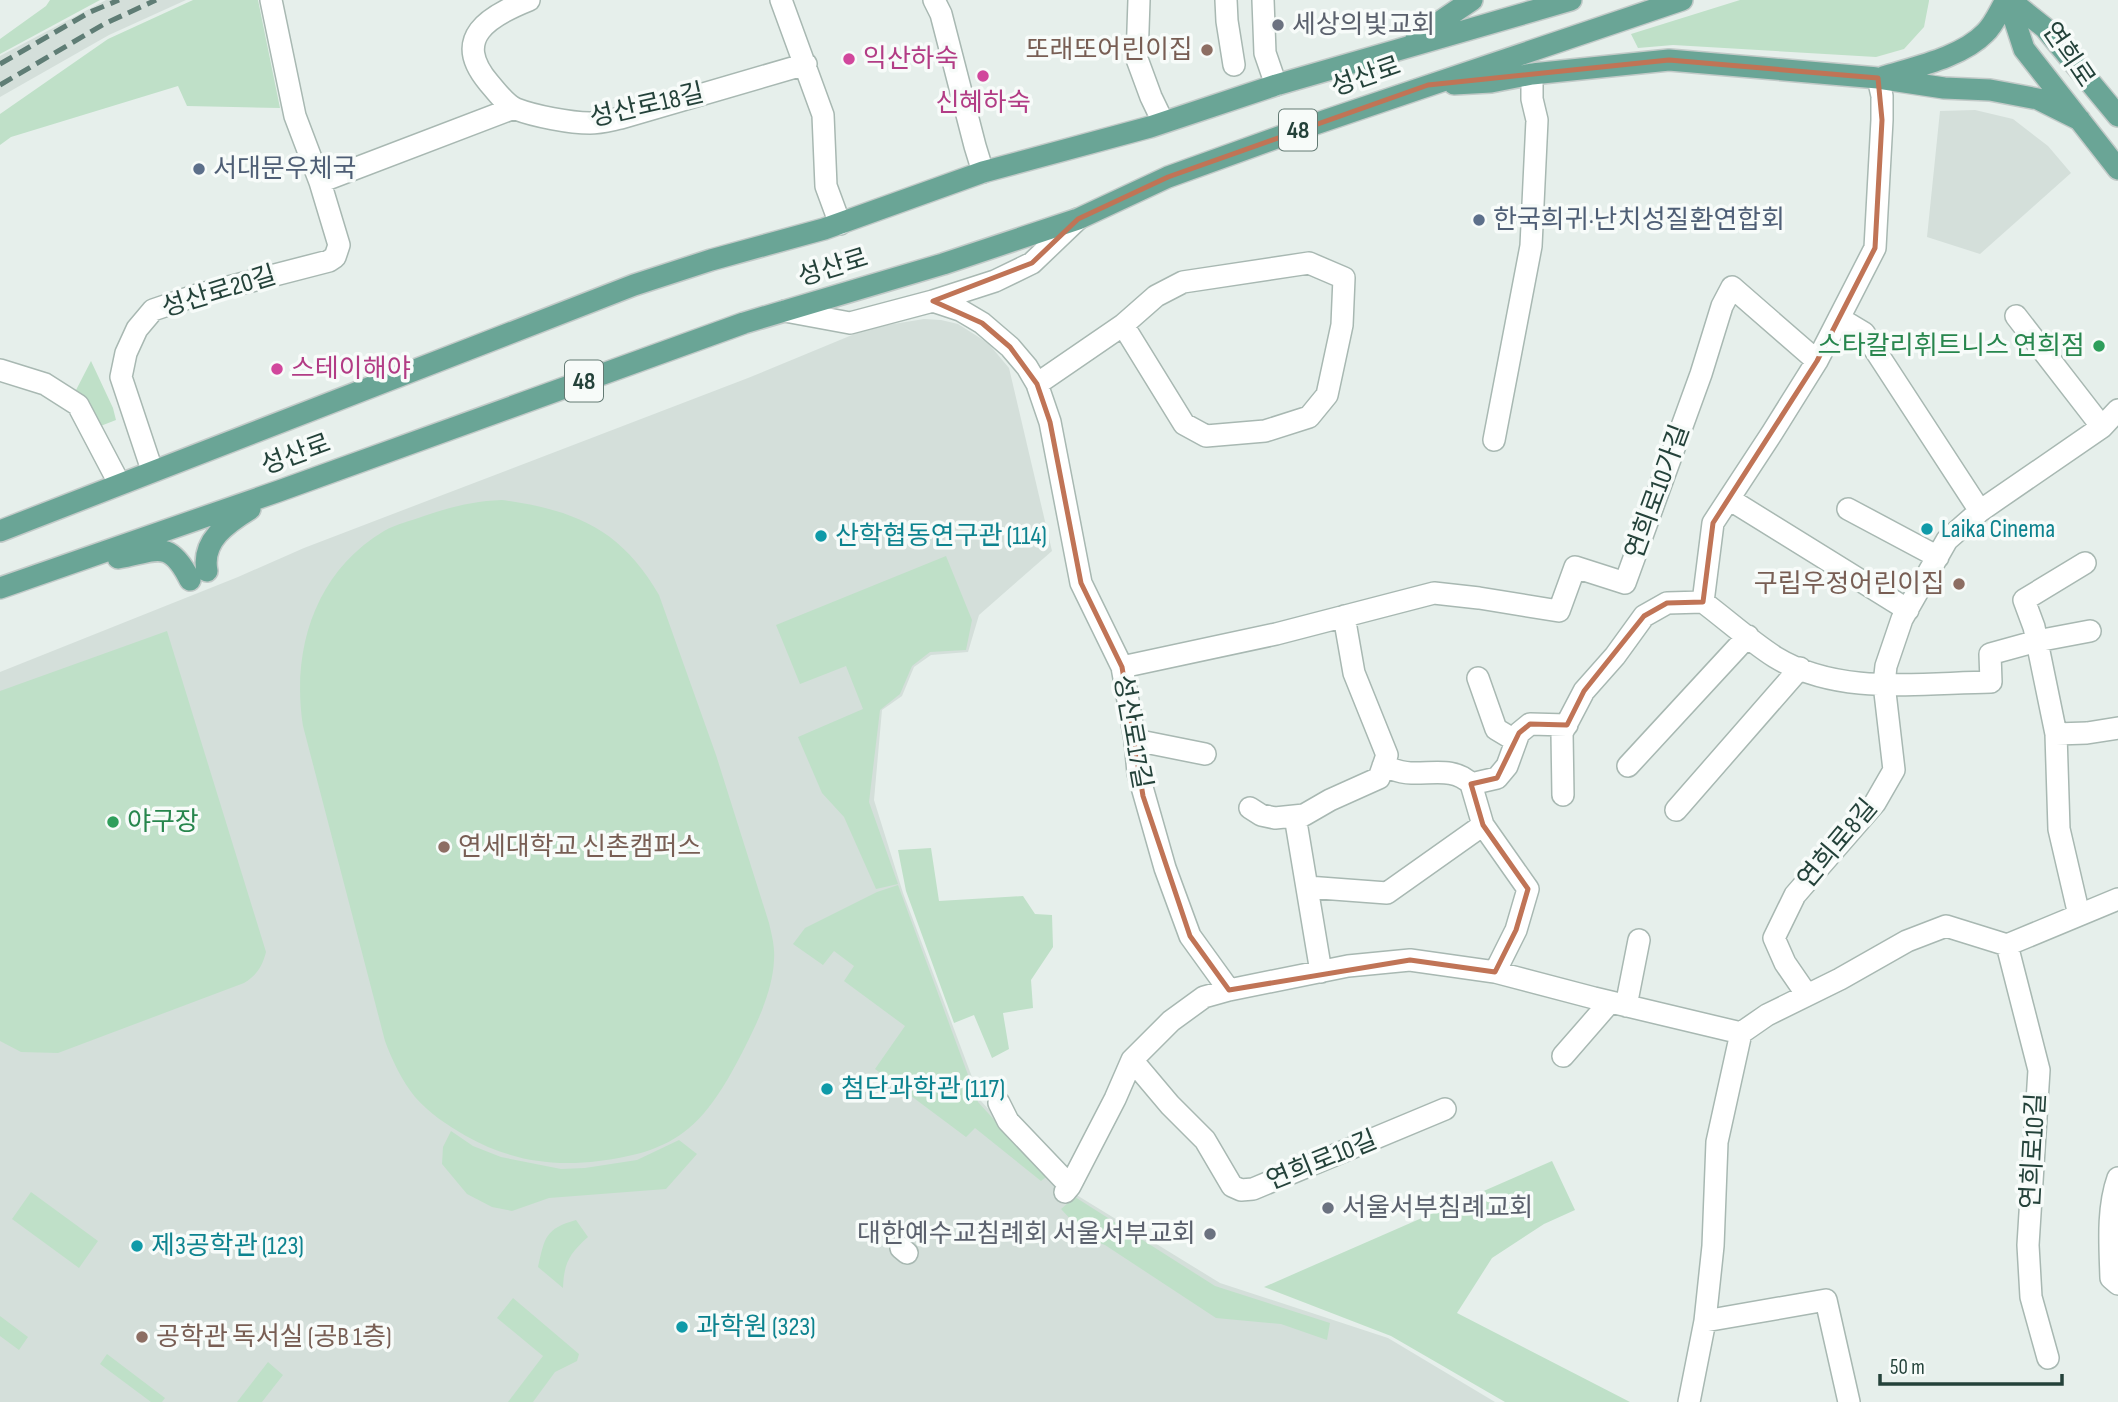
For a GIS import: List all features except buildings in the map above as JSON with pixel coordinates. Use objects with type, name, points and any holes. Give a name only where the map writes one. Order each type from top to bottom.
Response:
[{"type":"main road","points":[[1400,48],[1472,0]]},
{"type":"main road","name":"성산로","points":[[0,531],[634,285],[710,260],[840,224],[984,172],[1163,122],[1276,85],[1571,0]]},
{"type":"main road","name":"성산로","points":[[0,588],[279,491],[744,323],[970,256],[1078,219],[1168,177],[1428,85],[1682,0]]},
{"type":"main road","points":[[1878,78],[1949,57],[1986,33],[2008,0]]},
{"type":"main road","name":"연희로","points":[[2008,0],[2045,28],[2118,116]]},
{"type":"main road","name":"연희로","points":[[2008,0],[2024,49],[2118,169]]},
{"type":"main road","points":[[1428,85],[1491,82],[1532,74],[1669,60],[1878,78],[1944,89],[2001,92],[2038,99],[2080,120]]},
{"type":"main road","points":[[50,571],[159,550],[175,555],[198,575],[207,551],[222,529],[279,491]]},
{"type":"street","name":"성산로20길","points":[[152,470],[121,377],[137,329],[153,310],[175,301],[328,261],[335,257],[339,245],[320,182],[295,117],[271,0]]},
{"type":"street","points":[[320,182],[513,108],[481,73],[474,58],[473,43],[483,25],[529,0]]},
{"type":"street","points":[[781,0],[823,115],[826,186],[840,224]]},
{"type":"street","points":[[934,0],[941,13],[984,172]]},
{"type":"street","points":[[1139,0],[1137,59],[1163,122]]},
{"type":"street","points":[[1226,0],[1234,65]]},
{"type":"street","points":[[1263,0],[1265,53],[1276,85]]},
{"type":"street","name":"성산로18길","points":[[513,108],[564,120],[592,123],[656,109],[806,64]]},
{"type":"street","points":[[1494,440],[1531,246],[1537,120],[1532,99],[1532,74]]},
{"type":"street","points":[[1703,602],[1713,523],[1817,361],[1875,248],[1882,120],[1882,96],[1878,78]]},
{"type":"street","points":[[785,311],[850,323],[933,302],[995,281],[1032,263],[1078,219]]},
{"type":"street","points":[[1037,384],[1123,325],[1156,296],[1183,282],[1309,263],[1344,278],[1342,325],[1327,395],[1308,417],[1265,431],[1206,436],[1184,424],[1123,325]]},
{"type":"street","name":"연희로10가길","points":[[1122,667],[1276,634],[1434,593],[1559,611],[1575,567],[1625,583],[1701,374],[1722,306],[1732,287],[1817,361]]},
{"type":"street","name":"성산로17길","points":[[933,302],[960,310],[982,323],[1010,347],[1037,384],[1050,422],[1080,583],[1122,667],[1138,773],[1165,868],[1190,936],[1229,990]]},
{"type":"street","points":[[2017,316],[2102,426]]},
{"type":"street","points":[[1839,318],[1864,333],[1980,511]]},
{"type":"street","points":[[0,370],[46,384],[78,405],[119,483]]},
{"type":"street","name":"연희로8길","points":[[1807,995],[1785,963],[1774,938],[1795,895],[1875,803],[1894,770],[1884,684],[1886,666],[1902,619],[1947,540],[1980,511],[2102,426],[2118,411]]},
{"type":"street","points":[[1729,499],[1908,611]]},
{"type":"street","points":[[1848,509],[1938,557]]},
{"type":"street","points":[[2079,915],[2059,829],[2056,734],[2037,641],[2024,600],[2085,563]]},
{"type":"street","points":[[1563,795],[1562,733],[1584,691],[1615,656],[1644,616],[1667,603],[1703,602],[1776,657],[1800,668],[1839,681],[1884,684],[1991,682],[1990,654],[2037,641],[2090,631]]},
{"type":"street","points":[[1256,811],[1276,818],[1304,815],[1378,778],[1387,755],[1354,673],[1344,616]]},
{"type":"street","points":[[1628,766],[1748,636]]},
{"type":"street","points":[[1676,810],[1800,668]]},
{"type":"street","points":[[1478,678],[1496,729],[1516,741]]},
{"type":"street","points":[[1471,784],[1497,778],[1507,766],[1519,733],[1530,724],[1567,724]]},
{"type":"street","points":[[2056,734],[2118,728]]},
{"type":"street","points":[[1135,740],[1205,754]]},
{"type":"street","points":[[1383,766],[1408,773],[1444,772],[1465,778],[1471,784],[1483,825],[1528,889],[1516,930],[1495,972]]},
{"type":"street","points":[[1295,816],[1321,972]]},
{"type":"street","points":[[1307,887],[1387,893],[1483,825]]},
{"type":"street","points":[[1689,1402],[1705,1321],[1713,1246],[1717,1142],[1741,1033],[1767,1015],[1840,979],[1907,940],[1946,926],[2007,945],[2118,899]]},
{"type":"street","points":[[1563,1056],[1618,1004],[1639,940]]},
{"type":"street","name":"연희로10길","points":[[2007,945],[2039,1070],[2028,1245],[2031,1297],[2048,1358]]},
{"type":"street","points":[[999,1103],[1008,1121],[1067,1189],[1115,1099],[1132,1060],[1171,1021],[1204,997],[1348,966],[1410,960],[1495,972],[1741,1033]]},
{"type":"street","name":"연희로10길","points":[[1132,1060],[1170,1105],[1205,1140],[1232,1186],[1241,1190],[1253,1189],[1445,1109]]},
{"type":"street","points":[[2118,1178],[2113,1192],[2110,1244],[2111,1278],[2118,1284]]},
{"type":"street","points":[[1705,1321],[1826,1300],[1849,1402]]},
{"type":"highlighted area","points":[[1669,60],[1878,78],[1882,120],[1875,248],[1817,361],[1713,523],[1703,602],[1667,603],[1644,616],[1584,691],[1567,725],[1530,724],[1519,733],[1497,778],[1471,784],[1483,825],[1528,889],[1516,930],[1495,972],[1410,960],[1229,990],[1190,936],[1143,796],[1122,667],[1081,583],[1050,422],[1037,384],[1010,347],[982,323],[933,301],[1032,263],[1078,219],[1168,177],[1428,85]]},
{"type":"shaded area","points":[[106,0],[186,0],[109,35],[0,97],[0,56]]},
{"type":"shaded area","points":[[1975,110],[2013,119],[2048,146],[2071,173],[1980,254],[1927,237],[1940,111]]},
{"type":"shaded area","name":"연세대학교 신촌캠퍼스","points":[[924,319],[958,324],[988,343],[1009,368],[1052,551],[979,615],[968,652],[931,655],[914,667],[902,696],[882,710],[874,800],[903,893],[981,1101],[1069,1197],[1075,1194],[1220,1283],[1388,1338],[1495,1402],[0,1402],[0,672],[304,548],[748,378],[869,328]]},
{"type":"green space","points":[[50,0],[100,0],[0,54],[0,39],[46,6]]},
{"type":"green space","points":[[193,0],[258,0],[280,108],[187,106],[178,86],[11,137],[0,145],[0,114],[108,39]]},
{"type":"green space","points":[[1740,0],[1929,1],[1924,27],[1904,49],[1876,57],[1673,45],[1638,48],[1631,34]]},
{"type":"green space","points":[[91,361],[116,420],[98,427],[75,392]]},
{"type":"green space","points":[[502,500],[552,510],[594,526],[629,554],[659,595],[716,755],[773,942],[771,981],[757,1022],[729,1078],[704,1114],[674,1139],[654,1148],[599,1161],[547,1162],[498,1151],[452,1128],[426,1108],[410,1091],[385,1041],[303,726],[300,697],[305,642],[313,615],[341,568],[360,548],[393,526],[453,507]]},
{"type":"green space","points":[[946,556],[972,620],[966,650],[930,652],[912,666],[900,694],[880,710],[869,802],[898,884],[876,889],[844,817],[822,793],[798,737],[863,709],[846,666],[800,684],[776,625]]},
{"type":"green space","name":"야구장","points":[[167,631],[266,952],[256,974],[244,983],[58,1053],[21,1052],[0,1041],[0,691]]},
{"type":"green space","points":[[931,848],[939,901],[1023,896],[1035,914],[1052,915],[1053,947],[1031,980],[1033,1008],[1003,1013],[1009,1049],[992,1058],[974,1015],[954,1023],[906,891],[898,850]]},
{"type":"green space","points":[[898,885],[978,1102],[1046,1177],[1041,1181],[975,1128],[966,1137],[875,1069],[905,1026],[844,981],[854,966],[834,951],[823,965],[793,944],[805,928],[877,892]]},
{"type":"green space","points":[[451,1131],[473,1146],[501,1157],[561,1169],[637,1160],[679,1140],[697,1154],[666,1189],[549,1198],[512,1211],[492,1207],[467,1194],[442,1164],[443,1147]]},
{"type":"green space","points":[[1552,1161],[1575,1210],[1544,1224],[1492,1258],[1457,1313],[1630,1402],[1505,1402],[1391,1336],[1264,1287]]},
{"type":"green space","points":[[31,1192],[98,1241],[79,1268],[12,1219]]},
{"type":"green space","points":[[1075,1197],[1215,1286],[1330,1323],[1327,1340],[1281,1324],[1216,1318],[1105,1245],[1089,1239],[1061,1209]]},
{"type":"green space","points":[[576,1220],[588,1237],[569,1260],[563,1288],[538,1267],[545,1241],[552,1231]]},
{"type":"green space","points":[[513,1298],[579,1354],[577,1361],[555,1372],[533,1402],[508,1402],[543,1356],[497,1318]]},
{"type":"green space","points":[[0,1316],[28,1337],[19,1350],[0,1336]]},
{"type":"green space","points":[[107,1354],[165,1398],[162,1402],[151,1402],[100,1364]]},
{"type":"green space","points":[[268,1362],[283,1375],[262,1402],[237,1402]]},
{"type":"railway","points":[[0,64],[90,12],[119,0]]},
{"type":"railway","points":[[0,85],[104,24],[156,0]]},
{"type":"place","name":"세상의빛교회","points":[[1278,25]]},
{"type":"place","name":"또래또어린이집","points":[[1207,50]]},
{"type":"place","name":"익산하숙","points":[[849,59]]},
{"type":"place","name":"신혜하숙","points":[[983,76]]},
{"type":"place","name":"서대문우체국","points":[[199,169]]},
{"type":"place","name":"한국희귀·난치성질환연합회","points":[[1479,220]]},
{"type":"place","name":"스타칼리휘트니스 연희점","points":[[2099,346]]},
{"type":"place","name":"스테이해야","points":[[277,369]]},
{"type":"place","name":"Laika Cinema","points":[[1927,529]]},
{"type":"place","name":"산학협동연구관 (114)","points":[[821,536]]},
{"type":"place","name":"구립우정어린이집","points":[[1959,584]]},
{"type":"place","name":"야구장","points":[[113,822]]},
{"type":"place","name":"연세대학교 신촌캠퍼스","points":[[444,847]]},
{"type":"place","name":"첨단과학관 (117)","points":[[827,1089]]},
{"type":"place","name":"서울서부침례교회","points":[[1328,1208]]},
{"type":"place","name":"대한예수교침례회 서울서부교회","points":[[1210,1234]]},
{"type":"place","name":"제3공학관 (123)","points":[[137,1246]]},
{"type":"place","name":"과학원 (323)","points":[[682,1327]]},
{"type":"place","name":"공학관 독서실 (공B 1층)","points":[[142,1337]]}]
